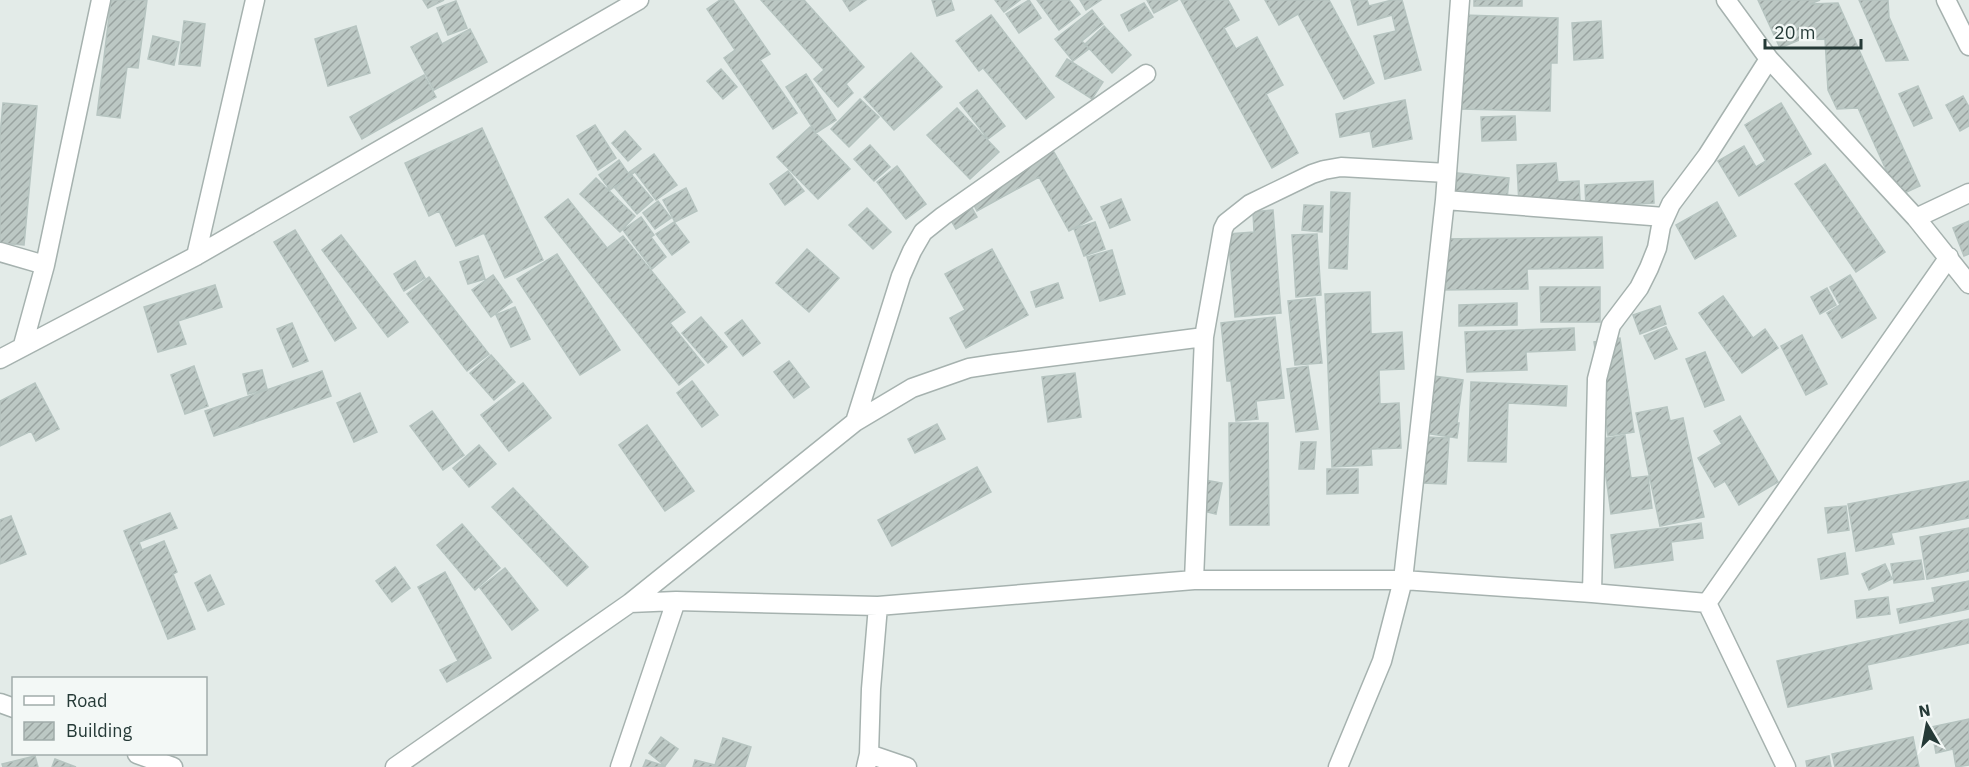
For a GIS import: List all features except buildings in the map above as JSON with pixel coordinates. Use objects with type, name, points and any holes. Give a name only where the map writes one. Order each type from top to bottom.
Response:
[{"type":"street","points":[[23,345],[45,265],[101,0]]},
{"type":"street","points":[[196,256],[255,0]]},
{"type":"street","points":[[0,359],[196,256],[639,0]]},
{"type":"street","points":[[1342,766],[1382,661],[1403,580],[1445,200],[1460,0]]},
{"type":"street","points":[[1726,0],[1769,59],[1916,218],[1969,284]]},
{"type":"street","points":[[1946,0],[1969,46]]},
{"type":"street","points":[[1592,593],[1598,368],[1611,325],[1639,288],[1649,268],[1657,248],[1664,217],[1671,204],[1707,156],[1769,59]]},
{"type":"street","points":[[855,422],[901,276],[923,232],[1146,74]]},
{"type":"street","points":[[1194,580],[1204,337],[1226,223],[1250,204],[1312,174],[1341,167],[1447,173]]},
{"type":"street","points":[[1916,218],[1969,193]]},
{"type":"street","points":[[1445,200],[1664,217]]},
{"type":"street","points":[[0,252],[45,265]]},
{"type":"street","points":[[1707,603],[1949,257]]},
{"type":"street","points":[[395,767],[630,603],[855,422],[912,388],[969,368],[1204,337]]},
{"type":"street","points":[[630,603],[676,601],[878,606],[1194,580],[1403,580],[1707,603]]},
{"type":"street","points":[[620,767],[676,601]]},
{"type":"street","points":[[1707,603],[1786,767]]},
{"type":"street","points":[[878,606],[867,761],[907,767]]},
{"type":"street","points":[[142,755],[173,767]]}]
